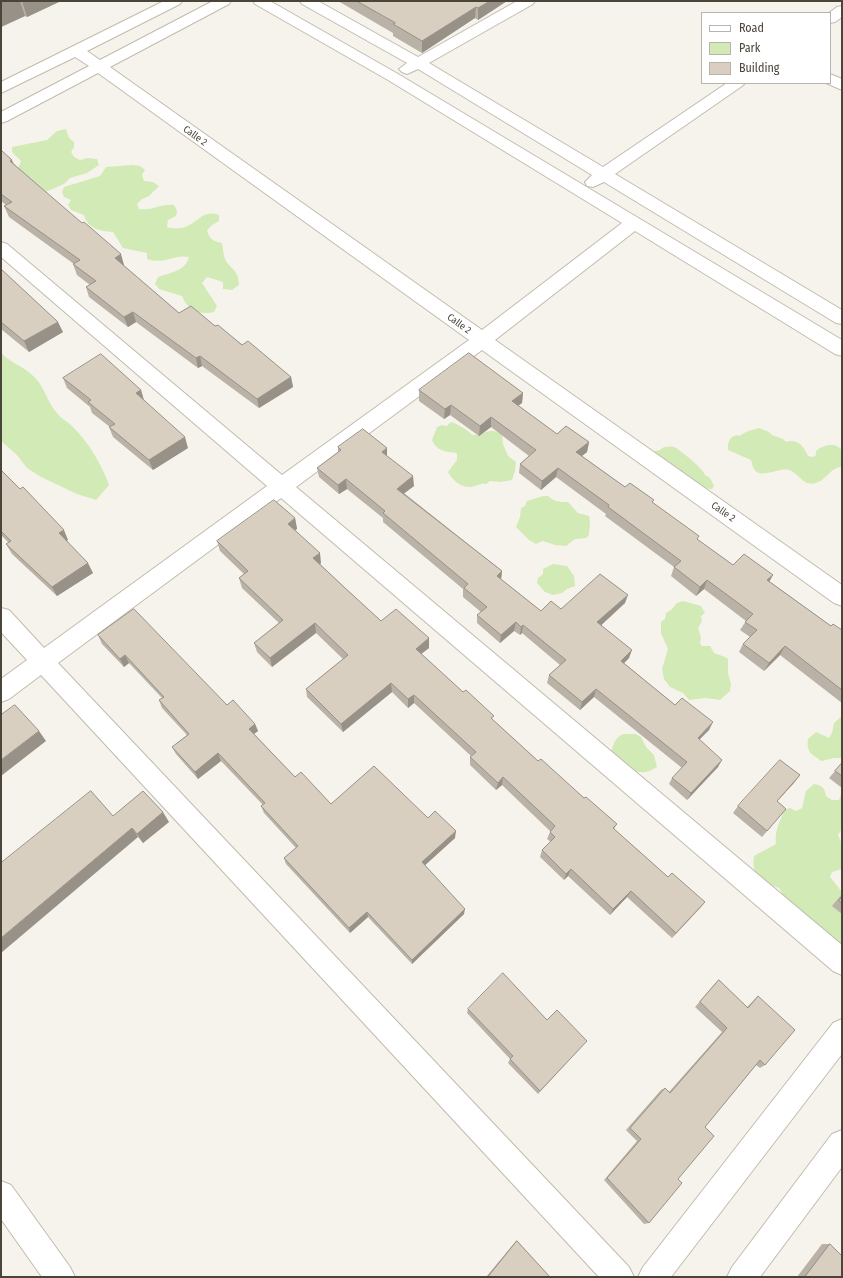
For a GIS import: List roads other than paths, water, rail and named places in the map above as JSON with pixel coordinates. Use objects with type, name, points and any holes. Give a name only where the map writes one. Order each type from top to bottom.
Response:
[{"type":"street","points":[[1,88],[175,1]]},
{"type":"street","points":[[1,118],[224,1]]},
{"type":"street","points":[[260,1],[393,77],[842,349]]},
{"type":"street","points":[[307,1],[418,63],[842,318]]},
{"type":"street","points":[[393,77],[528,1]]},
{"type":"street","points":[[831,18],[842,10]]},
{"type":"street","name":"Calle 2","points":[[76,50],[842,597]]},
{"type":"street","points":[[831,80],[842,85]]},
{"type":"street","points":[[581,191],[736,84]]},
{"type":"street","points":[[1,692],[482,340],[634,223]]},
{"type":"street","points":[[1,248],[842,962]]},
{"type":"street","points":[[1,617],[619,1277]]},
{"type":"street","points":[[653,1277],[842,1032]]},
{"type":"street","points":[[742,1277],[842,1144]]},
{"type":"street","points":[[1,1195],[60,1277]]}]
